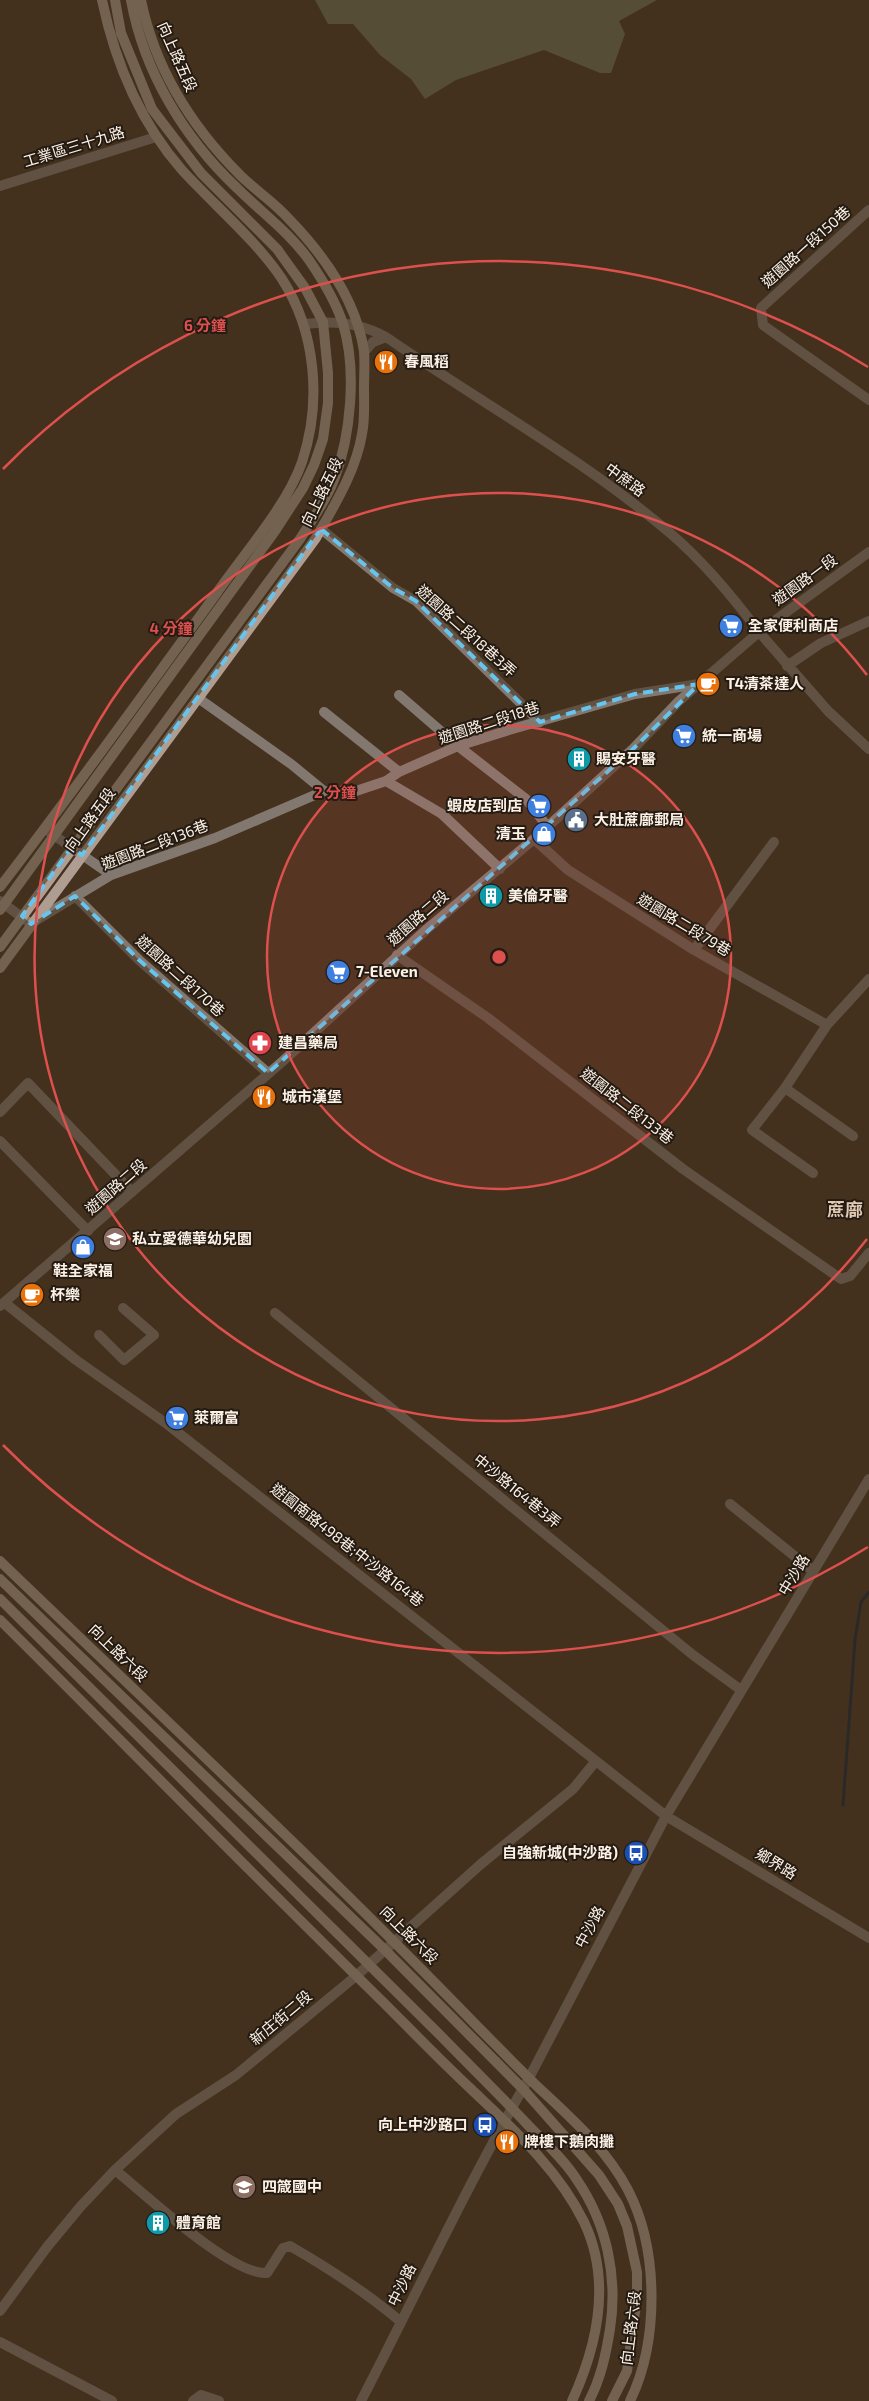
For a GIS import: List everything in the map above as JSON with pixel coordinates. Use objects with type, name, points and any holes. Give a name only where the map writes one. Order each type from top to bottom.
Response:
[{"type":"main road","name":"向上路五段","points":[[1,905],[49,831],[295,480],[309,438],[314,403],[305,324],[281,279],[264,258],[181,169],[156,137],[119,63],[110,38],[102,0]]},
{"type":"main road","name":"向上路五段","points":[[0,887],[49,831],[275,531],[303,488],[314,464],[323,438],[328,403],[328,373],[323,322],[301,282],[277,249],[201,173],[152,108],[121,33],[115,0]]},
{"type":"main road","name":"向上路五段","points":[[0,947],[71,848],[300,540],[324,500],[343,453],[351,409],[347,343],[343,323],[332,299],[309,260],[286,232],[236,188],[191,138],[166,98],[145,50],[131,0]]},
{"type":"main road","name":"向上路五段","points":[[0,968],[321,529],[345,484],[362,434],[364,352],[357,325],[341,285],[314,248],[287,217],[241,176],[200,132],[175,94],[154,47],[141,0]]},
{"type":"main road","name":"向上路六段","points":[[0,1561],[395,1941],[529,2078],[590,2136],[606,2157],[628,2191],[646,2242],[652,2293],[646,2352],[630,2401]]},
{"type":"main road","name":"向上路六段","points":[[0,1579],[384,1949],[523,2089],[599,2175],[618,2204],[634,2249],[637,2272],[637,2297],[627,2371],[612,2401]]},
{"type":"main road","name":"向上路六段","points":[[0,1599],[511,2107],[578,2180],[596,2214],[609,2254],[613,2281],[612,2317],[605,2359],[597,2385],[588,2401]]},
{"type":"main road","points":[[0,1620],[356,1976],[504,2119],[566,2190],[584,2222],[595,2256],[600,2296],[591,2355],[572,2401]]},
{"type":"street","name":"工業區三十九路","points":[[0,186],[156,137]]},
{"type":"street","name":"遊園路一段150巷","points":[[869,210],[761,308],[763,325],[869,400]]},
{"type":"street","name":"中蔗路","points":[[305,324],[323,322],[343,323],[370,328],[621,494],[672,534],[709,571],[787,666],[828,711],[869,749]]},
{"type":"street","points":[[364,352],[373,342],[386,337]]},
{"type":"street","name":"遊園路二段18巷3弄","points":[[321,529],[393,588],[416,601],[540,722]]},
{"type":"street","name":"遊園路一段","points":[[759,632],[869,552]]},
{"type":"street","points":[[787,666],[821,643],[869,621]]},
{"type":"street","name":"遊園路二段","points":[[2,1305],[268,1073],[397,955],[534,839],[633,750],[679,701],[759,632]]},
{"type":"street","name":"遊園路二段18巷","points":[[268,817],[324,791],[350,793],[386,781],[399,772],[458,746],[635,694],[699,684]]},
{"type":"street","points":[[399,695],[458,746],[526,799],[547,826]]},
{"type":"street","points":[[198,698],[291,764],[324,791]]},
{"type":"street","points":[[324,712],[399,772]]},
{"type":"street","points":[[386,781],[442,814],[500,869]]},
{"type":"street","name":"遊園路二段136巷","points":[[31,924],[111,875],[268,817]]},
{"type":"street","points":[[49,831],[111,875]]},
{"type":"street","name":"遊園路二段79巷","points":[[534,839],[568,870],[694,950],[827,1025]]},
{"type":"street","points":[[694,950],[774,842]]},
{"type":"street","name":"遊園路二段170巷","points":[[75,896],[139,960],[268,1073]]},
{"type":"street","points":[[1,905],[22,916],[31,924]]},
{"type":"street","name":"遊園路二段133巷","points":[[397,955],[488,1018],[683,1169],[840,1279],[850,1276],[869,1253]]},
{"type":"street","points":[[813,1173],[752,1130],[785,1088],[827,1025],[869,979]]},
{"type":"street","points":[[0,1112],[28,1082],[132,1192]]},
{"type":"street","points":[[785,1088],[853,1136]]},
{"type":"street","points":[[0,1141],[88,1231]]},
{"type":"street","name":"遊園南路498巷;中沙路164巷","points":[[2,1305],[167,1424],[666,1816]]},
{"type":"street","points":[[99,1335],[124,1360],[154,1335],[123,1308]]},
{"type":"street","name":"中沙路164巷3弄","points":[[275,1313],[693,1654],[741,1690]]},
{"type":"street","name":"中沙路","points":[[361,2401],[437,2246],[504,2119],[529,2078],[666,1816],[869,1479]]},
{"type":"street","points":[[730,1504],[813,1571]]},
{"type":"street","name":"新庄街二段","points":[[0,2312],[53,2240],[115,2170],[176,2114],[236,2074],[356,1976],[481,1864],[573,1789],[596,1761]]},
{"type":"street","name":"鄉界路","points":[[666,1816],[869,1938]]},
{"type":"street","points":[[115,2170],[208,2246],[245,2268],[260,2273],[267,2273],[283,2248],[290,2246],[342,2276],[375,2299],[401,2322]]},
{"type":"street","points":[[0,2342],[112,2401]]},
{"type":"street","points":[[193,2401],[201,2395],[219,2401]]},
{"type":"highlighted area","points":[[321,529],[393,588],[416,601],[540,722],[635,694],[699,684],[633,749],[268,1073],[139,960],[75,896],[31,924],[22,916],[71,848],[82,855]]},
{"type":"green space","points":[[315,0],[657,0],[619,21],[625,34],[611,73],[600,73],[544,50],[456,80],[425,99],[411,79],[380,55],[353,24],[328,24]]},
{"type":"waterway","points":[[843,1805],[855,1640],[861,1602],[869,1592]]},
{"type":"place","name":"春風稻","points":[[386,362]]},
{"type":"place","name":"全家便利商店","points":[[731,626]]},
{"type":"place","name":"T4清茶達人","points":[[708,684]]},
{"type":"place","name":"統一商場","points":[[684,736]]},
{"type":"place","name":"賜安牙醫","points":[[579,759]]},
{"type":"place","name":"蝦皮店到店","points":[[539,806]]},
{"type":"place","name":"大肚蔗廍郵局","points":[[576,820]]},
{"type":"place","name":"清玉","points":[[544,834]]},
{"type":"place","name":"美倫牙醫","points":[[491,896]]},
{"type":"place","name":"7-Eleven","points":[[338,972]]},
{"type":"place","name":"建昌藥局","points":[[260,1043]]},
{"type":"place","name":"城市漢堡","points":[[264,1097]]},
{"type":"place","name":"私立愛德華幼兒園","points":[[115,1239]]},
{"type":"place","name":"鞋全家福","points":[[83,1247]]},
{"type":"place","name":"杯樂","points":[[32,1295]]},
{"type":"place","name":"萊爾富","points":[[177,1418]]},
{"type":"place","name":"自強新城(中沙路)","points":[[636,1853]]},
{"type":"place","name":"向上中沙路口","points":[[485,2125]]},
{"type":"place","name":"牌樓下鵝肉攤","points":[[507,2142]]},
{"type":"place","name":"四箴國中","points":[[244,2187]]},
{"type":"place","name":"體育館","points":[[158,2223]]},
{"type":"district","name":"蔗廍","points":[[845,1210]]}]
